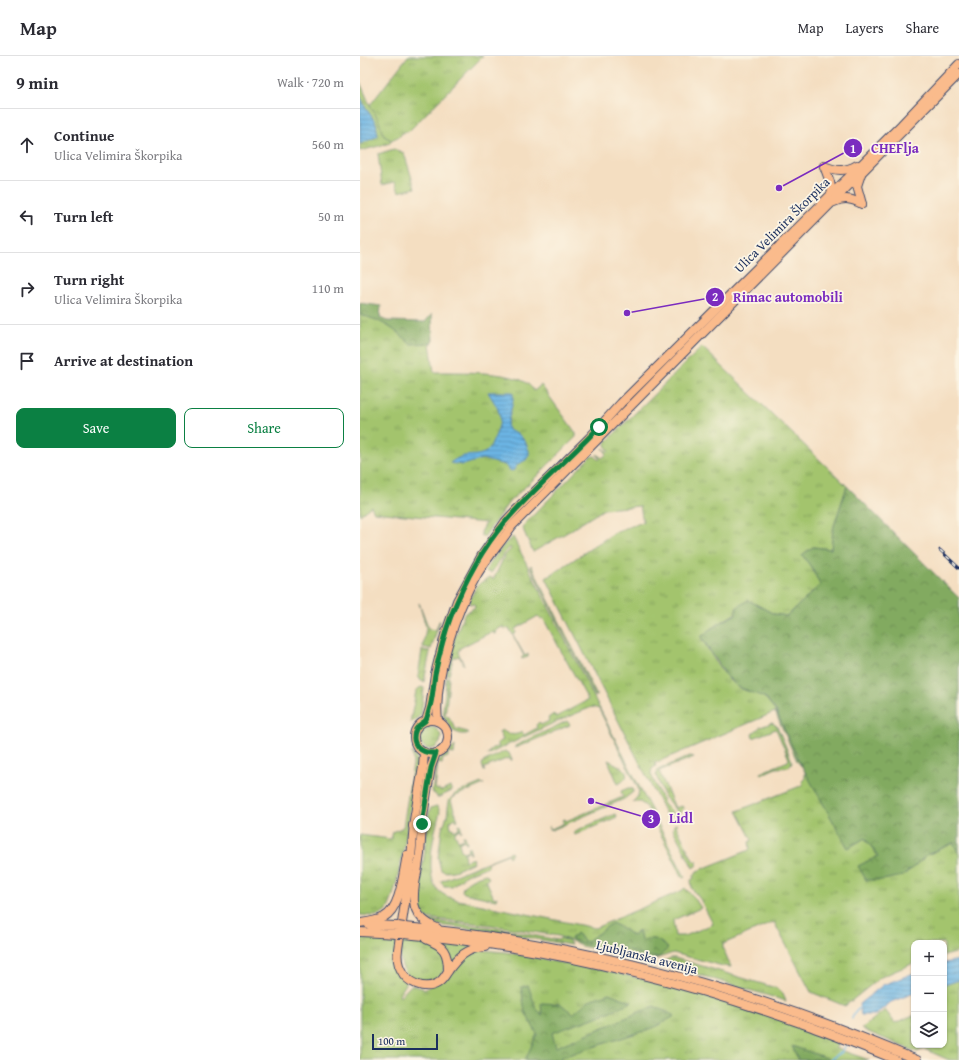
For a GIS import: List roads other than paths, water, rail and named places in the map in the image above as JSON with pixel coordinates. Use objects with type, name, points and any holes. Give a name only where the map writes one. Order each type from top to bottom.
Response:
[{"type":"main road","name":"Ulica Velimira Škorpika","points":[[426,721],[430,708],[440,651],[457,601],[474,567],[505,522],[588,438],[621,402],[864,162],[959,64]]},
{"type":"main road","name":"Ulica Velimira Škorpika","points":[[438,721],[437,705],[441,675],[448,644],[459,614],[477,575],[512,526],[959,74]]},
{"type":"main road","points":[[832,193],[830,182],[824,166],[842,170],[849,169],[864,162]]},
{"type":"main road","points":[[831,203],[842,199],[848,199],[862,204],[857,186],[862,172]]},
{"type":"main road","points":[[426,721],[438,721],[445,727],[448,739],[442,749],[436,753],[429,754],[424,752],[416,745],[414,735],[418,725],[426,721]]},
{"type":"main road","points":[[424,752],[418,823],[398,948],[400,967],[408,980],[425,986],[434,985],[439,982],[459,958],[468,951],[477,948],[508,947]]},
{"type":"main road","points":[[360,924],[384,918],[391,912],[394,906],[398,896],[436,753]]},
{"type":"main road","points":[[418,823],[419,862],[414,893],[415,907],[422,920],[443,931]]},
{"type":"main road","name":"Ljubljanska avenija","points":[[360,924],[400,930],[415,936],[508,947],[577,960],[698,990],[840,1033]]},
{"type":"main road","name":"Ljubljanska avenija","points":[[360,932],[400,930],[443,931],[535,944],[649,968],[732,991],[852,1038],[917,1060]]},
{"type":"main road","points":[[415,936],[434,942],[442,948],[447,957],[448,971]]},
{"type":"main road","name":"Ljubljanska avenija","points":[[852,1038],[896,1060]]},
{"type":"water","points":[[360,95],[365,107],[376,123],[378,136],[360,144]]},
{"type":"water","points":[[488,392],[513,392],[513,401],[507,426],[508,430],[518,434],[525,441],[529,455],[526,460],[518,464],[513,471],[509,470],[505,465],[482,459],[463,465],[450,463],[462,456],[478,455],[486,452],[491,446],[499,425],[500,415]]},
{"type":"water","points":[[959,960],[959,980],[947,984],[947,976],[947,962]]},
{"type":"water","points":[[911,974],[911,994],[891,1002],[875,1015],[861,1015],[859,1004],[883,985]]},
{"type":"waterway","points":[[852,1019],[853,1015],[860,1007]]},
{"type":"waterway","points":[[829,1060],[842,1052],[846,1045]]},
{"type":"railway","points":[[940,550],[959,568]]},
{"type":"place","name":"CHEFlja","points":[[779,188]]},
{"type":"place","name":"Rimac automobili","points":[[627,313]]},
{"type":"place","name":"Lidl","points":[[591,801]]}]
